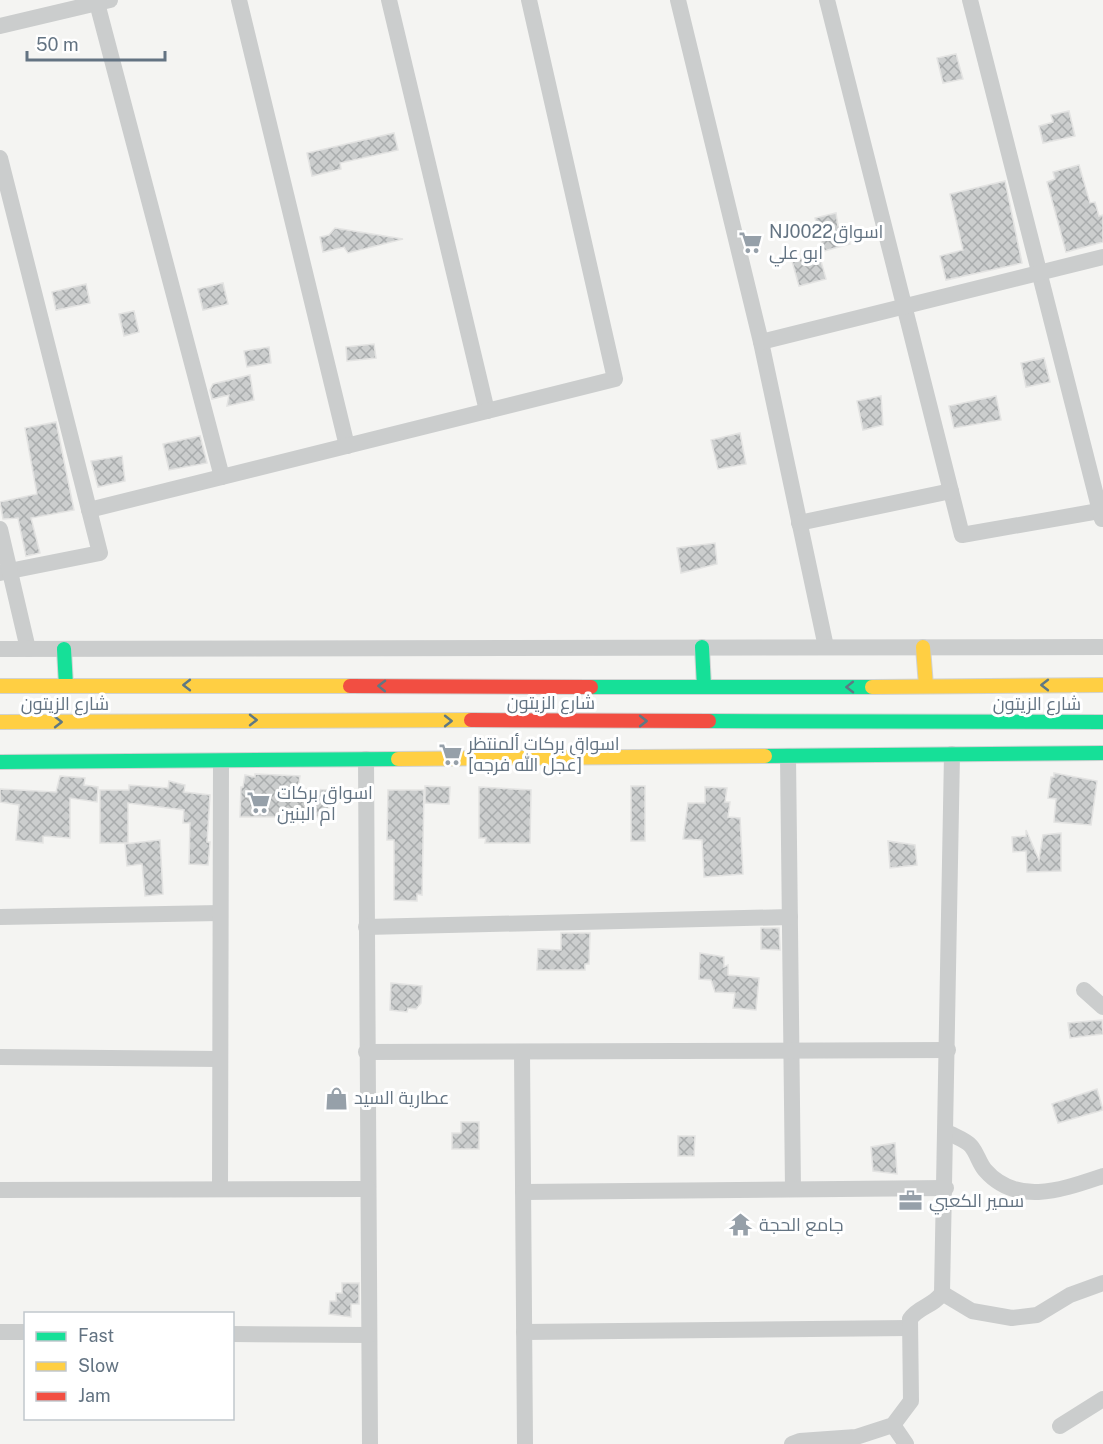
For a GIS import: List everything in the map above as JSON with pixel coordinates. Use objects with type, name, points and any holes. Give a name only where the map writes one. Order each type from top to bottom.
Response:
[{"type":"main road","points":[[702,647],[704,687]]},
{"type":"main road","points":[[923,647],[926,686]]},
{"type":"main road","points":[[64,649],[66,686]]},
{"type":"main road","points":[[329,685],[341,693],[343,704],[333,720]]},
{"type":"main road","name":"شارع الزيتون","points":[[0,686],[1103,685]]},
{"type":"main road","points":[[411,722],[406,716],[403,704],[412,686]]},
{"type":"main road","name":"شارع الزيتون","points":[[0,722],[333,720],[723,738],[1103,722]]},
{"type":"main road","points":[[0,722],[0,734]]},
{"type":"main road","points":[[0,746],[0,760],[366,759],[723,738],[788,756],[1103,753]]},
{"type":"street","points":[[239,0],[347,446]]},
{"type":"street","points":[[389,0],[487,411]]},
{"type":"street","points":[[89,510],[615,378],[529,0]]},
{"type":"street","points":[[678,0],[761,342],[826,647]]},
{"type":"street","points":[[827,0],[962,535],[1101,515],[970,0]]},
{"type":"street","points":[[0,26],[103,2],[222,477]]},
{"type":"street","points":[[0,158],[100,553],[5,572]]},
{"type":"street","points":[[761,342],[1103,257]]},
{"type":"street","points":[[799,523],[951,491]]},
{"type":"street","points":[[0,529],[5,572],[28,649]]},
{"type":"street","points":[[0,649],[1103,647]]},
{"type":"street","points":[[792,1444],[800,1441],[856,1437],[893,1425],[911,1401],[910,1319],[915,1312],[938,1299],[942,1293],[946,1188],[952,754]]},
{"type":"street","points":[[788,756],[793,1189]]},
{"type":"street","points":[[366,759],[370,1444]]},
{"type":"street","points":[[220,1189],[221,761]]},
{"type":"street","points":[[0,917],[220,913]]},
{"type":"street","points":[[366,927],[790,917]]},
{"type":"street","points":[[1084,990],[1103,1007]]},
{"type":"street","points":[[366,1052],[948,1050]]},
{"type":"street","points":[[522,1052],[525,1444]]},
{"type":"street","points":[[0,1057],[220,1059]]},
{"type":"street","points":[[947,1132],[970,1144],[985,1170],[1005,1188],[1034,1193],[1064,1189],[1103,1176]]},
{"type":"street","points":[[523,1192],[946,1188]]},
{"type":"street","points":[[0,1190],[368,1189]]},
{"type":"street","points":[[942,1293],[972,1311],[1012,1318],[1037,1315],[1070,1294],[1103,1283]]},
{"type":"street","points":[[524,1332],[909,1328]]},
{"type":"street","points":[[0,1332],[24,1332]]},
{"type":"street","points":[[234,1334],[369,1335]]},
{"type":"street","points":[[1060,1426],[1103,1400]]},
{"type":"street","points":[[893,1425],[906,1444]]},
{"type":"building","points":[[956,54],[963,79],[943,83],[937,58]]},
{"type":"building","points":[[1069,111],[1075,136],[1043,143],[1039,126],[1053,122],[1051,115]]},
{"type":"building","points":[[394,133],[398,150],[340,163],[341,169],[312,176],[307,153]]},
{"type":"building","points":[[1079,165],[1090,203],[1095,202],[1099,216],[1103,215],[1103,242],[1066,252],[1047,182],[1055,179],[1053,172]]},
{"type":"building","points":[[1005,181],[1022,263],[946,280],[940,256],[963,250],[950,194]]},
{"type":"building","points":[[836,213],[838,226],[845,224],[850,244],[824,251],[815,218]]},
{"type":"building","points":[[335,228],[403,239],[348,253],[344,247],[323,252],[320,237],[329,235]]},
{"type":"building","points":[[819,254],[826,279],[799,286],[792,261]]},
{"type":"building","points":[[223,283],[228,304],[203,310],[198,289]]},
{"type":"building","points":[[86,284],[90,303],[56,310],[52,292]]},
{"type":"building","points":[[134,311],[139,332],[124,336],[119,314]]},
{"type":"building","points":[[374,344],[376,358],[347,361],[346,347]]},
{"type":"building","points":[[269,347],[271,363],[247,367],[244,351]]},
{"type":"building","points":[[1044,358],[1050,382],[1026,387],[1021,363]]},
{"type":"building","points":[[250,375],[254,400],[227,406],[229,395],[212,399],[210,390],[213,384]]},
{"type":"building","points":[[881,396],[883,425],[863,430],[857,401]]},
{"type":"building","points":[[996,396],[1001,420],[954,428],[949,406]]},
{"type":"building","points":[[56,422],[74,510],[31,518],[40,553],[26,556],[18,518],[3,519],[0,502],[37,494],[25,428]]},
{"type":"building","points":[[740,433],[746,464],[718,469],[711,440]]},
{"type":"building","points":[[200,436],[207,463],[169,470],[163,444]]},
{"type":"building","points":[[122,456],[125,481],[98,487],[91,461]]},
{"type":"building","points":[[715,543],[717,564],[681,573],[677,548]]},
{"type":"building","points":[[1054,773],[1097,781],[1091,825],[1054,822],[1056,799],[1048,798],[1051,777],[1054,777]]},
{"type":"building","points":[[255,774],[300,776],[298,789],[330,790],[328,817],[240,817],[241,787],[243,787],[245,775],[255,777]]},
{"type":"building","points":[[60,776],[85,778],[84,785],[98,787],[97,802],[70,798],[70,838],[43,836],[43,843],[16,840],[19,805],[0,802],[0,789],[56,792]]},
{"type":"building","points":[[169,781],[185,785],[184,792],[210,795],[208,865],[189,864],[190,823],[183,823],[184,810],[128,803],[128,843],[100,843],[100,790],[129,790],[129,785],[168,788]]},
{"type":"building","points":[[425,786],[450,787],[449,804],[425,803]]},
{"type":"building","points":[[631,786],[645,786],[645,841],[631,841]]},
{"type":"building","points":[[479,787],[531,790],[530,843],[485,843],[486,838],[479,838]]},
{"type":"building","points":[[705,787],[727,788],[725,802],[730,802],[728,817],[740,818],[743,874],[704,877],[702,840],[683,839],[688,803],[705,803]]},
{"type":"building","points":[[388,790],[424,790],[422,895],[417,894],[417,901],[394,900],[394,840],[387,840]]},
{"type":"building","points":[[1026,830],[1039,860],[1043,835],[1061,833],[1061,871],[1027,872],[1026,851],[1013,852],[1012,837],[1026,836]]},
{"type":"building","points":[[160,840],[163,894],[145,896],[142,864],[127,866],[125,844]]},
{"type":"building","points":[[888,841],[915,845],[917,865],[890,868]]},
{"type":"building","points":[[761,928],[779,928],[780,950],[761,949]]},
{"type":"building","points":[[561,933],[590,933],[589,964],[585,964],[585,970],[537,970],[538,949],[561,950]]},
{"type":"building","points":[[700,953],[724,957],[724,967],[728,965],[728,975],[759,978],[756,1010],[733,1008],[735,993],[715,992],[711,980],[699,979]]},
{"type":"building","points":[[391,983],[422,986],[421,1003],[416,1009],[408,1008],[407,1012],[390,1010]]},
{"type":"building","points":[[1102,1020],[1103,1034],[1070,1038],[1068,1023]]},
{"type":"building","points":[[1097,1089],[1103,1110],[1058,1123],[1052,1104]]},
{"type":"building","points":[[461,1122],[479,1122],[479,1149],[452,1149],[452,1133],[461,1133]]},
{"type":"building","points":[[678,1136],[695,1136],[694,1156],[678,1156]]},
{"type":"building","points":[[895,1143],[897,1174],[873,1171],[871,1147]]},
{"type":"building","points":[[342,1283],[359,1283],[359,1304],[351,1304],[351,1317],[329,1314],[330,1301],[336,1301],[336,1293],[342,1293]]},
{"type":"traffic: fast","points":[[702,647],[704,687]]},
{"type":"traffic: fast","points":[[64,649],[66,686]]},
{"type":"traffic: fast","points":[[591,687],[872,687]]},
{"type":"traffic: fast","points":[[709,721],[1103,722]]},
{"type":"traffic: fast","points":[[765,756],[1103,753]]},
{"type":"traffic: fast","points":[[0,762],[398,759]]},
{"type":"traffic: slow","points":[[923,647],[926,686]]},
{"type":"traffic: slow","points":[[872,687],[1103,685]]},
{"type":"traffic: slow","points":[[0,686],[350,686]]},
{"type":"traffic: slow","points":[[0,722],[471,720]]},
{"type":"traffic: slow","points":[[398,759],[765,756]]},
{"type":"traffic: jam","points":[[350,686],[591,687]]},
{"type":"traffic: jam","points":[[471,720],[709,721]]},
{"type":"place","name":"NJ0022اسواق ابو علي","points":[[751,242]]},
{"type":"place","name":"اسواق بركات ألمنتظر [عجل الله فرجه]","points":[[450,754]]},
{"type":"place","name":"اسواق بركات ام البنين","points":[[259,803]]},
{"type":"place","name":"عطارية السيد","points":[[336,1098]]},
{"type":"place","name":"سمير الكعبي","points":[[911,1201]]},
{"type":"place","name":"جامع الحجة","points":[[741,1225]]}]
